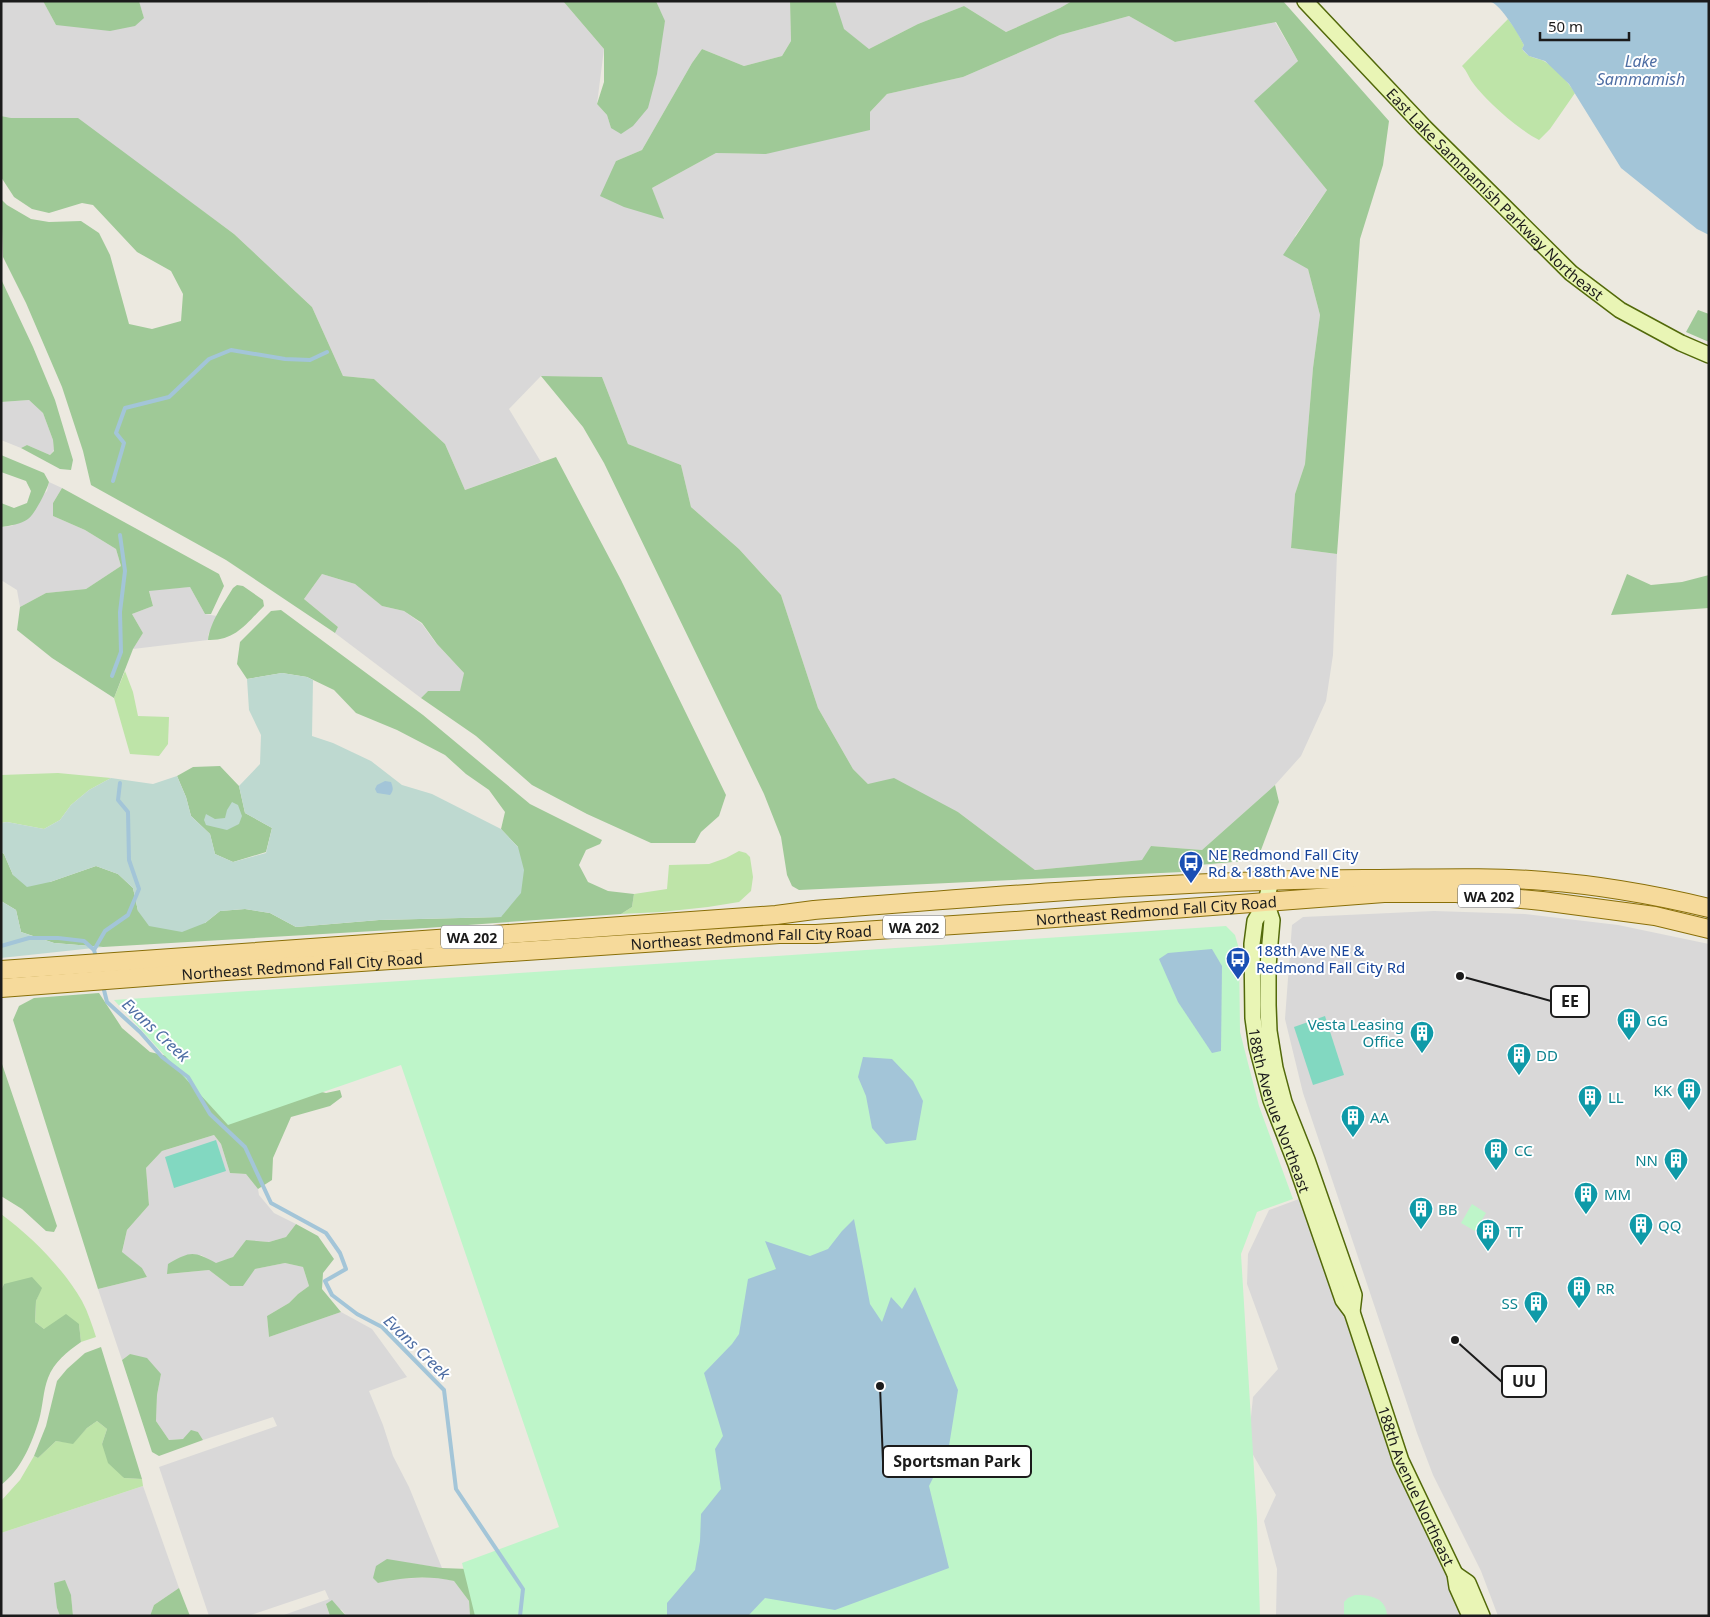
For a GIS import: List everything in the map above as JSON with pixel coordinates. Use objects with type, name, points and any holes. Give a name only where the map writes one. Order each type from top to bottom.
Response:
[{"type":"main road","name":"Northeast Redmond Fall City Road","points":[[1,970],[776,915],[814,910],[1078,890],[1271,880],[1454,878],[1544,881],[1659,896],[1709,908]]},
{"type":"main road","name":"Northeast Redmond Fall City Road","points":[[2,988],[779,934],[816,934],[1015,921],[1384,893],[1456,893],[1542,901],[1655,916],[1709,929]]},
{"type":"main road","points":[[2,988],[26,969]]},
{"type":"street","name":"East Lake Sammamish Parkway Northeast","points":[[1305,1],[1424,127],[1570,273],[1620,310],[1681,343],[1709,355]]},
{"type":"street","name":"188th Avenue Northeast","points":[[1271,880],[1266,902],[1272,920],[1268,966],[1269,1031],[1274,1063],[1284,1102],[1307,1160],[1354,1296],[1352,1312],[1402,1460],[1456,1574],[1457,1587],[1470,1616]]},
{"type":"street","name":"188th Avenue Northeast","points":[[1456,1574],[1468,1583],[1482,1616]]},
{"type":"shaded area","points":[[1,1],[43,1],[56,25],[144,18],[139,1],[428,1],[428,3],[431,1],[563,1],[604,49],[597,104],[607,115],[611,128],[665,22],[656,1],[790,1],[791,41],[782,56],[744,66],[702,49],[642,150],[616,161],[663,219],[652,188],[716,153],[766,154],[870,112],[887,94],[963,77],[1060,35],[1129,16],[1175,42],[1275,22],[1298,61],[1255,102],[1327,190],[1295,236],[1308,269],[1320,315],[1313,368],[1305,464],[1295,494],[1291,548],[1337,554],[1333,655],[1326,701],[1301,756],[1275,785],[1202,850],[1151,846],[1143,860],[1035,870],[958,812],[868,784],[853,769],[818,708],[781,595],[739,549],[691,507],[681,465],[628,444],[602,377],[541,376],[509,409],[541,462],[465,490],[445,444],[374,379],[343,376],[312,307],[234,234],[174,190],[11,118],[1,116]]},
{"type":"shaded area","points":[[835,1],[1072,1],[1006,32],[964,6],[918,24],[869,49],[843,29]]},
{"type":"shaded area","points":[[29,400],[43,413],[53,440],[54,450],[50,455],[27,445],[21,448],[1,440],[1,402]]},
{"type":"shaded area","points":[[49,482],[62,488],[53,503],[53,516],[85,530],[116,549],[121,566],[86,589],[46,593],[20,607],[17,590],[1,580],[1,527],[12,526],[47,491]]},
{"type":"shaded area","points":[[322,574],[355,584],[382,606],[404,611],[422,624],[435,642],[464,673],[461,691],[428,691],[421,698],[335,633],[338,627],[304,599]]},
{"type":"shaded area","points":[[190,587],[205,614],[217,616],[208,635],[208,640],[133,649],[143,633],[132,614],[153,606],[149,590]]},
{"type":"shaded area","points":[[282,673],[307,677],[313,680],[312,736],[333,743],[371,761],[402,785],[432,794],[501,829],[518,847],[524,870],[521,893],[501,917],[379,920],[296,927],[270,913],[245,909],[220,911],[205,923],[182,932],[149,926],[138,911],[133,888],[118,874],[96,866],[50,882],[27,887],[13,875],[4,854],[1,852],[1,823],[7,822],[44,829],[60,820],[71,805],[89,790],[111,778],[153,784],[177,776],[186,797],[191,816],[210,834],[215,854],[233,862],[266,853],[272,828],[245,813],[239,786],[260,764],[261,735],[249,710],[247,679]]},
{"type":"shaded area","points":[[232,802],[238,805],[242,816],[239,824],[227,830],[206,825],[204,820],[206,814],[215,819],[225,818]]},
{"type":"shaded area","points":[[1,901],[16,910],[21,932],[54,943],[103,947],[1,958]]},
{"type":"shaded area","points":[[1434,911],[1525,914],[1618,925],[1709,944],[1709,1616],[1498,1616],[1481,1571],[1433,1475],[1417,1433],[1303,1093],[1285,1019],[1292,925],[1303,917]]},
{"type":"shaded area","points":[[214,1135],[221,1144],[230,1173],[246,1174],[258,1189],[259,1195],[274,1213],[296,1224],[286,1237],[269,1242],[246,1240],[233,1257],[216,1264],[201,1255],[168,1274],[209,1270],[230,1286],[255,1269],[285,1263],[303,1267],[309,1286],[289,1303],[267,1316],[269,1337],[341,1312],[372,1329],[407,1377],[369,1391],[393,1456],[409,1487],[442,1568],[387,1560],[378,1583],[396,1579],[437,1577],[454,1581],[469,1601],[470,1616],[346,1616],[342,1610],[326,1604],[330,1616],[281,1616],[329,1599],[325,1590],[248,1616],[209,1616],[159,1467],[277,1426],[273,1417],[203,1440],[198,1432],[183,1439],[169,1440],[156,1421],[157,1395],[161,1374],[130,1354],[122,1360],[98,1289],[147,1277],[142,1268],[122,1253],[127,1230],[149,1205],[146,1168],[162,1151]]},
{"type":"shaded area","points":[[1307,1196],[1401,1460],[1470,1616],[1276,1616],[1277,1569],[1264,1521],[1276,1495],[1248,1446],[1253,1397],[1278,1369],[1247,1284],[1248,1254],[1269,1210]]},
{"type":"shaded area","points":[[143,1486],[179,1588],[154,1605],[150,1616],[73,1616],[71,1595],[57,1608],[60,1616],[1,1616],[1,1533]]},
{"type":"green space","points":[[43,1],[139,1],[144,18],[135,26],[110,31],[56,25]]},
{"type":"green space","points":[[563,1],[656,1],[665,21],[657,74],[648,108],[633,126],[621,134],[611,128],[607,115],[597,104],[604,82],[604,49]]},
{"type":"green space","points":[[790,1],[835,1],[844,29],[869,49],[918,24],[964,6],[1006,32],[1072,1],[1283,1],[1389,121],[1383,165],[1360,239],[1337,554],[1291,548],[1295,494],[1305,464],[1313,368],[1320,315],[1308,269],[1283,255],[1327,190],[1254,101],[1298,61],[1276,22],[1175,42],[1129,16],[1060,35],[963,77],[887,94],[870,112],[870,130],[766,154],[716,153],[652,188],[664,219],[624,207],[600,196],[616,161],[642,150],[702,49],[744,66],[782,56],[791,41]]},
{"type":"green space","points":[[1508,19],[1524,45],[1522,49],[1525,53],[1551,66],[1562,76],[1575,93],[1550,129],[1539,140],[1494,106],[1473,83],[1462,66]]},
{"type":"green space","points":[[1,116],[11,118],[78,118],[234,234],[312,307],[343,376],[374,379],[445,444],[465,490],[556,457],[621,580],[726,795],[719,816],[701,832],[695,843],[651,843],[587,814],[532,785],[476,736],[421,698],[428,691],[460,691],[464,673],[437,644],[422,623],[404,611],[382,606],[355,584],[322,574],[304,599],[338,627],[335,633],[226,560],[91,485],[83,451],[62,387],[26,303],[3,257],[1,199],[7,205],[31,219],[49,222],[81,221],[99,233],[110,255],[129,324],[152,329],[181,321],[183,294],[171,271],[137,252],[93,205],[82,203],[49,213],[32,209],[14,197],[1,177]]},
{"type":"green space","points":[[1,279],[33,347],[55,400],[73,460],[71,470],[60,469],[21,448],[27,445],[50,455],[54,451],[53,440],[43,413],[29,400],[1,402]]},
{"type":"green space","points":[[1698,310],[1709,314],[1709,342],[1686,332]]},
{"type":"green space","points":[[541,376],[602,377],[628,444],[681,465],[691,507],[739,549],[781,595],[818,708],[853,769],[868,784],[894,778],[958,812],[1035,870],[1142,860],[1151,846],[1202,850],[1275,785],[1279,802],[1261,850],[1244,861],[1188,866],[1182,872],[799,890],[792,886],[787,875],[781,837],[764,794],[604,463],[583,427]]},
{"type":"green space","points":[[1,455],[44,473],[49,482],[40,502],[28,519],[1,527],[1,503],[14,508],[27,503],[31,491],[26,481],[1,472]]},
{"type":"green space","points":[[62,488],[219,574],[224,586],[211,614],[205,614],[190,587],[149,591],[153,606],[132,614],[143,633],[133,649],[114,698],[52,658],[17,630],[20,607],[46,593],[86,589],[121,566],[116,549],[85,530],[53,516],[53,503]]},
{"type":"green space","points":[[1627,574],[1651,585],[1682,582],[1709,575],[1709,608],[1611,615]]},
{"type":"green space","points":[[237,585],[243,586],[263,600],[264,606],[233,634],[226,638],[208,640],[211,626],[233,588]]},
{"type":"green space","points":[[281,610],[423,715],[530,804],[602,840],[600,844],[586,850],[579,865],[588,882],[608,891],[634,894],[632,907],[621,914],[426,928],[103,947],[54,943],[21,932],[16,910],[1,901],[1,852],[4,854],[13,875],[50,882],[96,866],[118,874],[133,888],[138,911],[205,923],[220,911],[245,909],[270,913],[296,927],[379,920],[501,917],[518,847],[501,829],[505,812],[489,790],[466,774],[445,755],[397,730],[356,713],[334,690],[307,677],[282,673],[247,679],[237,664],[240,642],[271,611]]},
{"type":"green space","points":[[125,671],[133,692],[138,716],[169,717],[168,744],[159,756],[130,754],[114,698]]},
{"type":"green space","points":[[220,766],[239,786],[245,813],[272,828],[266,852],[233,862],[215,854],[210,834],[191,816],[186,797],[177,776],[193,767]]},
{"type":"green space","points":[[58,773],[111,778],[89,790],[71,805],[60,820],[44,829],[7,822],[1,823],[1,775]]},
{"type":"green space","points":[[739,851],[746,853],[750,857],[753,877],[751,891],[739,902],[661,912],[621,914],[632,907],[634,894],[667,889],[669,865],[709,864]]},
{"type":"green space","points":[[1226,926],[1235,935],[1239,949],[1240,1032],[1259,1106],[1293,1199],[1257,1212],[1241,1254],[1257,1519],[1260,1616],[475,1616],[462,1563],[559,1527],[401,1065],[228,1125],[114,1000]]},
{"type":"green space","points":[[99,993],[122,1028],[150,1052],[326,1093],[340,1090],[342,1097],[330,1106],[291,1117],[273,1158],[272,1180],[258,1189],[246,1174],[230,1173],[221,1144],[214,1135],[162,1151],[146,1168],[149,1205],[127,1230],[122,1252],[142,1268],[147,1277],[98,1289],[13,1020],[19,1006],[34,998]]},
{"type":"green space","points":[[1325,1016],[1344,1075],[1313,1085],[1294,1027]]},
{"type":"green space","points":[[1,1061],[57,1226],[54,1232],[46,1231],[22,1209],[1,1196]]},
{"type":"green space","points":[[216,1140],[226,1171],[174,1188],[165,1157]]},
{"type":"green space","points":[[1472,1204],[1486,1213],[1475,1231],[1461,1223]]},
{"type":"green space","points":[[1,1214],[35,1243],[66,1277],[84,1305],[96,1337],[81,1342],[79,1324],[44,1329],[35,1322],[36,1301],[41,1288],[4,1284],[1,1290]]},
{"type":"green space","points":[[296,1224],[318,1236],[334,1259],[323,1273],[322,1289],[341,1312],[269,1337],[267,1316],[289,1303],[309,1286],[303,1267],[285,1263],[255,1269],[243,1286],[230,1286],[209,1270],[167,1274],[168,1264],[187,1255],[202,1256],[216,1263],[233,1257],[246,1240],[269,1242],[286,1237]]},
{"type":"green space","points":[[32,1277],[42,1288],[36,1301],[35,1322],[44,1329],[66,1314],[79,1324],[81,1342],[62,1358],[51,1372],[45,1388],[39,1420],[33,1438],[20,1464],[1,1485],[1,1290],[4,1284]]},
{"type":"green space","points":[[101,1347],[142,1479],[124,1478],[108,1463],[102,1444],[107,1429],[97,1421],[87,1428],[73,1444],[56,1441],[38,1458],[34,1456],[46,1426],[57,1381],[85,1353]]},
{"type":"green space","points":[[130,1354],[147,1358],[161,1374],[157,1395],[156,1421],[169,1440],[183,1439],[191,1430],[198,1432],[203,1440],[159,1456],[152,1452],[122,1360]]},
{"type":"green space","points":[[97,1421],[107,1429],[102,1444],[124,1478],[142,1479],[143,1486],[1,1533],[1,1501],[20,1480],[34,1456],[38,1458],[56,1441],[73,1443],[87,1428]]},
{"type":"green space","points":[[387,1559],[442,1568],[468,1569],[498,1616],[470,1616],[469,1601],[454,1581],[416,1578],[378,1583],[373,1578],[376,1566]]},
{"type":"green space","points":[[65,1580],[71,1595],[73,1616],[60,1616],[57,1608],[54,1583]]},
{"type":"green space","points":[[179,1588],[190,1616],[150,1616],[154,1605]]},
{"type":"green space","points":[[1355,1595],[1376,1598],[1384,1605],[1387,1616],[1344,1616],[1344,1602]]},
{"type":"green space","points":[[332,1600],[346,1616],[330,1616],[326,1604]]},
{"type":"water","name":"Lake Sammamish","points":[[1478,1],[1709,1],[1709,235],[1697,229],[1621,168],[1569,84],[1545,61],[1529,56],[1522,49],[1524,45],[1518,34],[1505,14],[1495,4]]},
{"type":"water","points":[[385,781],[391,782],[393,789],[390,795],[377,793],[375,789],[377,785]]},
{"type":"water","points":[[1212,949],[1222,966],[1221,1051],[1212,1053],[1178,1002],[1159,959],[1168,953]]},
{"type":"water","points":[[863,1057],[892,1059],[913,1081],[923,1101],[916,1140],[886,1144],[872,1128],[866,1096],[858,1077]]},
{"type":"water","points":[[854,1219],[870,1304],[882,1322],[891,1297],[902,1309],[915,1287],[958,1390],[949,1446],[929,1486],[949,1568],[835,1610],[765,1598],[748,1616],[667,1616],[667,1603],[695,1570],[700,1541],[701,1514],[721,1489],[715,1449],[723,1436],[704,1373],[739,1334],[748,1279],[776,1269],[765,1241],[810,1256],[828,1249]]},
{"type":"waterway","points":[[113,481],[124,443],[116,433],[125,408],[169,397],[209,359],[231,350],[285,359],[310,360],[327,352]]},
{"type":"waterway","points":[[112,676],[121,652],[120,612],[125,571],[120,535]]},
{"type":"waterway","points":[[94,950],[105,931],[128,915],[139,889],[129,860],[128,812],[118,800],[120,783]]},
{"type":"waterway","name":"Evans Creek","points":[[1,946],[29,938],[58,938],[84,941],[94,950],[96,957]]},
{"type":"waterway","name":"Evans Creek","points":[[103,986],[107,1002],[140,1032],[162,1057],[188,1077],[210,1114],[245,1147],[271,1203],[326,1233],[340,1253],[346,1269],[325,1281],[332,1295],[357,1314],[382,1327],[444,1390],[456,1489],[523,1589],[520,1616]]},
{"type":"place","name":"NE Redmond Fall City Rd & 188th Ave NE","points":[[1191,884]]},
{"type":"place","name":"EE","points":[[1460,976]]},
{"type":"place","name":"188th Ave NE & Redmond Fall City Rd","points":[[1238,980]]},
{"type":"place","name":"GG","points":[[1629,1041]]},
{"type":"place","name":"Vesta Leasing Office","points":[[1422,1054]]},
{"type":"place","name":"DD","points":[[1519,1076]]},
{"type":"place","name":"KK","points":[[1689,1111]]},
{"type":"place","name":"LL","points":[[1590,1118]]},
{"type":"place","name":"AA","points":[[1353,1138]]},
{"type":"place","name":"CC","points":[[1496,1171]]},
{"type":"place","name":"NN","points":[[1676,1181]]},
{"type":"place","name":"MM","points":[[1586,1215]]},
{"type":"place","name":"BB","points":[[1421,1230]]},
{"type":"place","name":"QQ","points":[[1641,1246]]},
{"type":"place","name":"TT","points":[[1488,1252]]},
{"type":"place","name":"RR","points":[[1579,1309]]},
{"type":"place","name":"SS","points":[[1536,1324]]},
{"type":"place","name":"UU","points":[[1455,1340]]},
{"type":"place","name":"Sportsman Park","points":[[880,1386]]}]
